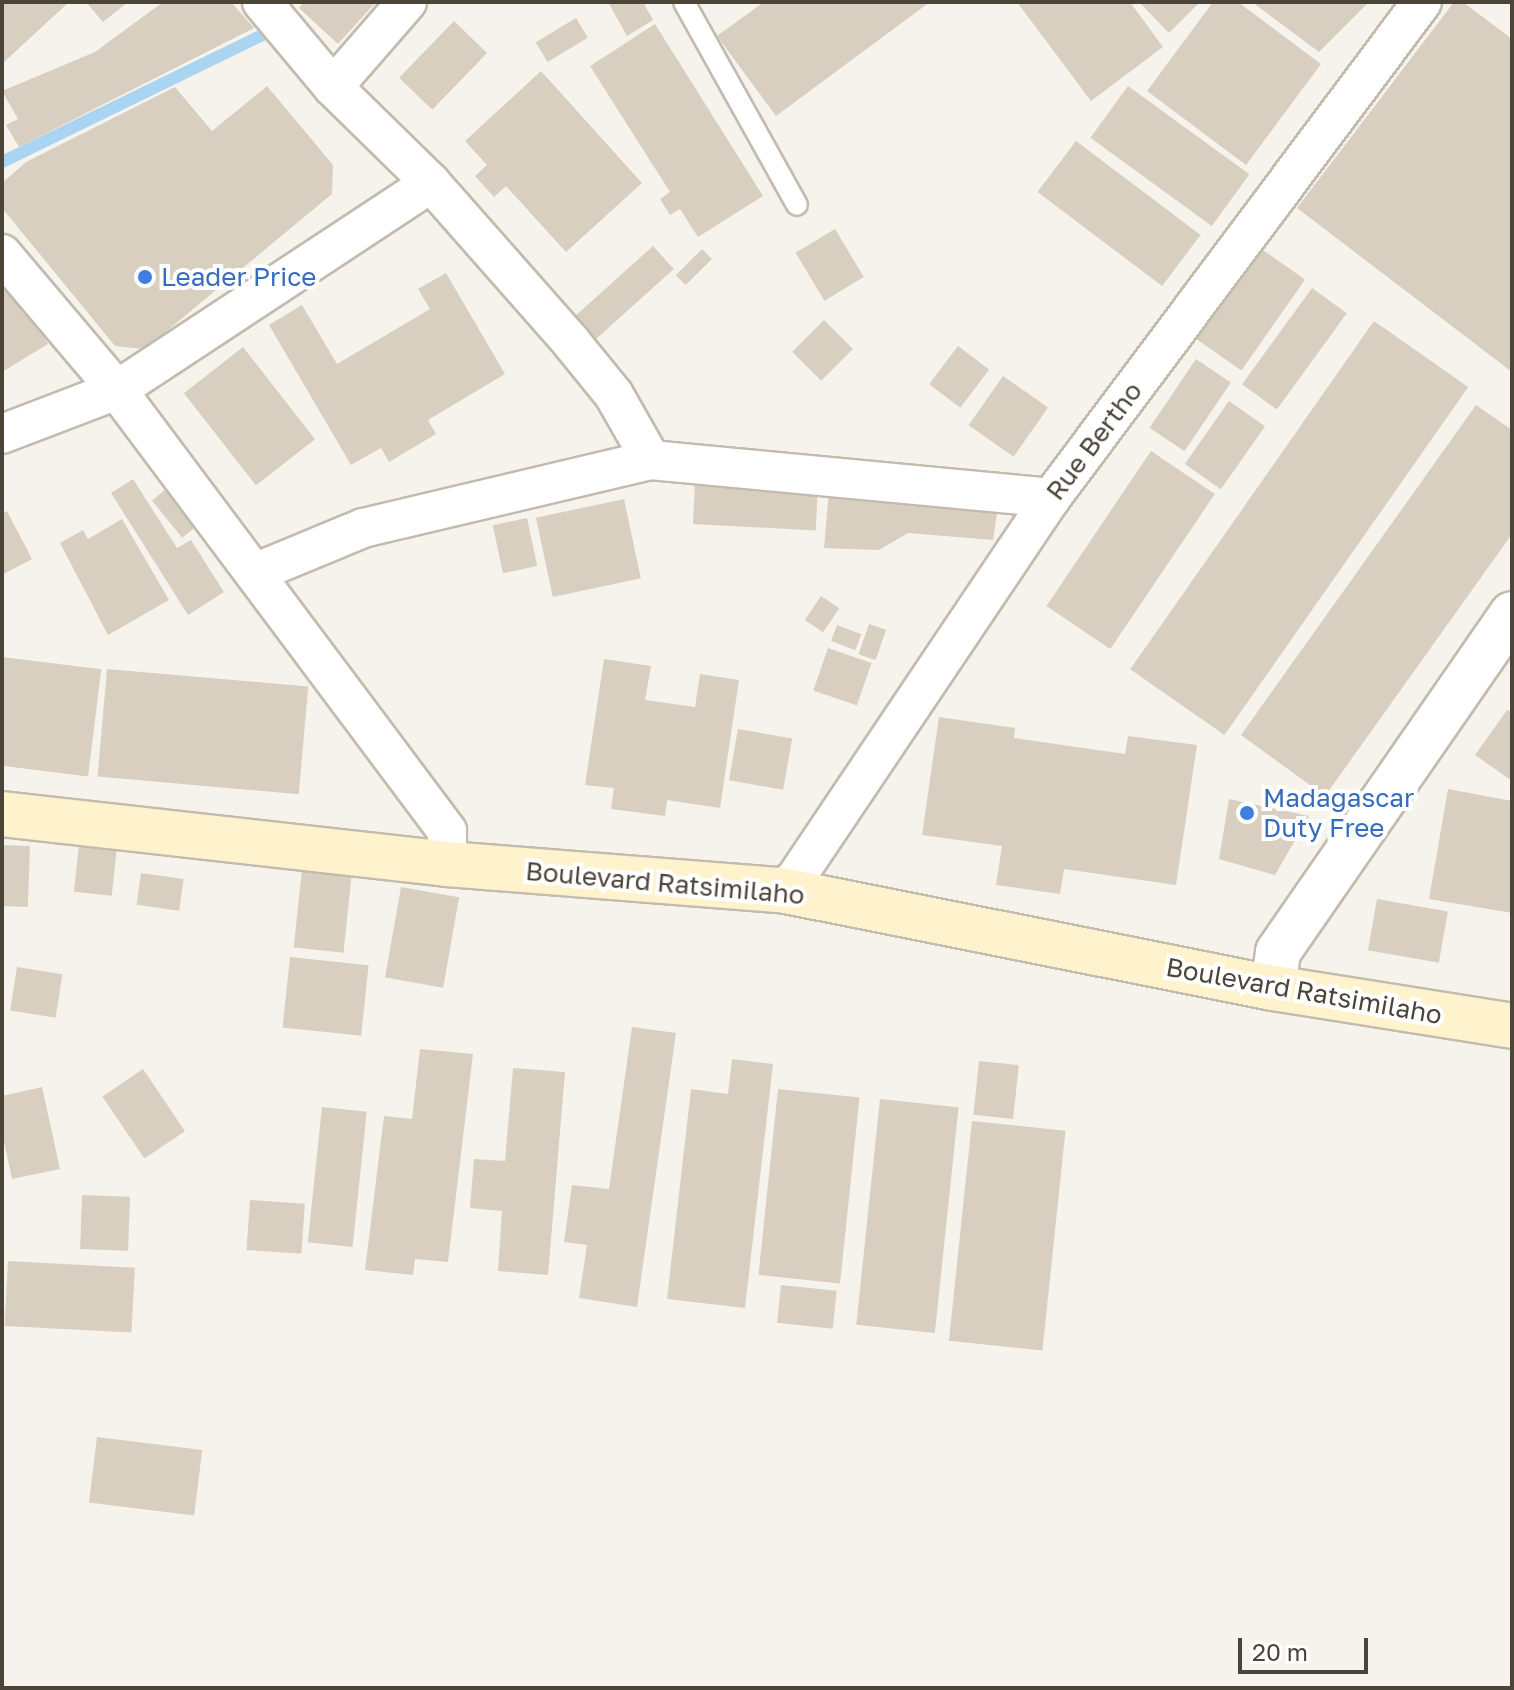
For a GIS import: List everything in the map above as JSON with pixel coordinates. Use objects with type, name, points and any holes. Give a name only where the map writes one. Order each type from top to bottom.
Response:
[{"type":"main road","name":"Boulevard Ratsimilaho","points":[[2,814],[447,864],[781,890],[1273,988],[1512,1026]]},
{"type":"street","points":[[262,2],[333,87],[431,183],[614,395],[651,460]]},
{"type":"street","points":[[333,87],[407,2]]},
{"type":"street","name":"Rue Bertho","points":[[781,890],[795,879],[1051,498],[1422,2]]},
{"type":"street","points":[[2,434],[117,390],[431,183]]},
{"type":"street","points":[[2,254],[117,390],[257,572],[447,831],[447,864]]},
{"type":"street","points":[[257,572],[363,528],[651,460],[1051,498]]},
{"type":"street","points":[[1273,988],[1278,952],[1512,614]]},
{"type":"lane","points":[[684,2],[797,205]]},
{"type":"building","points":[[2,2],[69,2],[2,64]]},
{"type":"building","points":[[86,2],[128,2],[103,22]]},
{"type":"building","points":[[163,2],[231,2],[254,28],[19,147],[6,125],[18,119],[2,91],[95,52]]},
{"type":"building","points":[[304,2],[376,2],[338,44],[299,8]]},
{"type":"building","points":[[608,2],[643,2],[653,20],[627,36]]},
{"type":"building","points":[[764,2],[930,2],[776,116],[717,36]]},
{"type":"building","points":[[1017,2],[1130,2],[1163,47],[1091,101]]},
{"type":"building","points":[[1139,2],[1200,2],[1169,33]]},
{"type":"building","points":[[1213,2],[1238,2],[1321,64],[1246,165],[1147,91]]},
{"type":"building","points":[[1252,2],[1369,2],[1319,52]]},
{"type":"building","points":[[1454,2],[1463,2],[1512,39],[1512,372],[1297,208]]},
{"type":"building","points":[[576,18],[588,38],[548,62],[536,42]]},
{"type":"building","points":[[454,21],[487,53],[432,110],[399,78]]},
{"type":"building","points":[[655,24],[763,196],[698,237],[680,209],[670,215],[660,199],[670,192],[590,66]]},
{"type":"building","points":[[541,71],[642,183],[566,252],[506,186],[494,197],[475,176],[487,165],[465,141]]},
{"type":"building","name":"Leader Price","points":[[267,86],[333,165],[332,194],[145,349],[115,346],[2,208],[2,183],[26,162],[175,87],[212,131]]},
{"type":"building","points":[[1128,86],[1249,174],[1212,226],[1090,138]]},
{"type":"building","points":[[1076,141],[1201,235],[1162,286],[1037,192]]},
{"type":"building","points":[[835,229],[864,277],[824,301],[796,253]]},
{"type":"building","points":[[653,246],[674,269],[593,341],[573,318]]},
{"type":"building","points":[[1260,248],[1305,280],[1241,370],[1196,339]]},
{"type":"building","points":[[702,249],[712,259],[686,285],[676,275]]},
{"type":"building","points":[[446,273],[505,374],[428,420],[436,434],[389,462],[381,448],[351,465],[269,325],[302,305],[337,364],[430,309],[418,289]]},
{"type":"building","points":[[14,286],[48,344],[2,372],[2,293]]},
{"type":"building","points":[[1312,288],[1347,313],[1277,410],[1242,384]]},
{"type":"building","points":[[824,320],[853,349],[821,381],[792,352]]},
{"type":"building","points":[[1374,321],[1468,387],[1224,735],[1130,669]]},
{"type":"building","points":[[958,346],[989,369],[960,408],[929,384]]},
{"type":"building","points":[[243,347],[315,439],[256,485],[184,393]]},
{"type":"building","points":[[1196,359],[1231,382],[1184,451],[1150,428]]},
{"type":"building","points":[[1003,376],[1048,408],[1014,457],[969,425]]},
{"type":"building","points":[[1229,401],[1265,426],[1221,489],[1185,464]]},
{"type":"building","points":[[1476,405],[1512,430],[1512,534],[1325,796],[1241,735]]},
{"type":"building","points":[[1151,451],[1215,494],[1110,649],[1046,606]]},
{"type":"building","points":[[133,479],[177,548],[191,540],[224,592],[188,615],[111,493]]},
{"type":"building","points":[[176,481],[206,518],[182,538],[152,501]]},
{"type":"building","points":[[695,483],[818,489],[816,530],[693,524]]},
{"type":"building","points":[[829,491],[998,507],[993,540],[908,533],[879,550],[824,548]]},
{"type":"building","points":[[624,499],[641,578],[553,597],[536,518]]},
{"type":"building","points":[[7,511],[32,559],[2,575],[2,514]]},
{"type":"building","points":[[527,518],[537,566],[503,573],[493,525]]},
{"type":"building","points":[[122,519],[169,600],[108,635],[60,543],[83,530],[88,539]]},
{"type":"building","points":[[821,596],[839,608],[823,632],[805,620]]},
{"type":"building","points":[[869,624],[886,630],[876,660],[859,654]]},
{"type":"building","points":[[837,625],[861,634],[855,650],[831,641]]},
{"type":"building","points":[[828,648],[871,663],[857,706],[813,691]]},
{"type":"building","points":[[2,657],[101,669],[88,776],[2,766]]},
{"type":"building","points":[[604,659],[651,666],[645,700],[695,707],[700,674],[739,680],[720,808],[667,800],[665,816],[611,809],[614,788],[585,785]]},
{"type":"building","points":[[107,669],[308,687],[299,794],[98,777]]},
{"type":"building","points":[[1507,710],[1512,713],[1512,781],[1475,755]]},
{"type":"building","points":[[939,717],[1015,728],[1014,738],[1125,754],[1128,736],[1197,745],[1176,885],[1064,869],[1060,894],[996,885],[1002,846],[922,835]]},
{"type":"building","points":[[738,729],[792,739],[783,790],[729,780]]},
{"type":"building","points":[[1448,789],[1512,801],[1512,913],[1429,899]]},
{"type":"building","points":[[1229,799],[1309,816],[1275,875],[1219,859]]},
{"type":"building","points":[[79,844],[117,848],[112,896],[74,892]]},
{"type":"building","points":[[2,845],[30,846],[28,907],[2,906]]},
{"type":"building","points":[[302,869],[352,874],[343,953],[294,948]]},
{"type":"building","points":[[141,873],[184,879],[179,911],[137,905]]},
{"type":"building","points":[[401,887],[459,897],[443,988],[385,978]]},
{"type":"building","points":[[1377,899],[1448,912],[1439,963],[1368,950]]},
{"type":"building","points":[[290,957],[369,965],[361,1036],[283,1028]]},
{"type":"building","points":[[17,967],[62,974],[56,1018],[10,1010]]},
{"type":"building","points":[[632,1027],[676,1033],[637,1307],[579,1298],[587,1245],[564,1242],[572,1185],[609,1189]]},
{"type":"building","points":[[420,1049],[473,1054],[448,1262],[415,1259],[413,1275],[365,1270],[384,1116],[412,1119]]},
{"type":"building","points":[[732,1059],[773,1064],[745,1308],[667,1299],[691,1089],[728,1094]]},
{"type":"building","points":[[979,1061],[1019,1065],[1013,1119],[973,1115]]},
{"type":"building","points":[[513,1068],[565,1072],[548,1275],[498,1271],[502,1211],[470,1208],[474,1159],[505,1161]]},
{"type":"building","points":[[143,1069],[185,1131],[144,1159],[102,1096]]},
{"type":"building","points":[[42,1087],[60,1169],[12,1179],[2,1132],[2,1096]]},
{"type":"building","points":[[778,1089],[860,1098],[840,1284],[758,1275]]},
{"type":"building","points":[[880,1099],[959,1107],[935,1333],[856,1325]]},
{"type":"building","points":[[322,1107],[367,1112],[353,1247],[308,1242]]},
{"type":"building","points":[[972,1121],[1065,1131],[1042,1351],[949,1341]]},
{"type":"building","points":[[82,1195],[130,1197],[128,1251],[80,1249]]},
{"type":"building","points":[[250,1200],[305,1204],[301,1254],[247,1250]]},
{"type":"building","points":[[8,1261],[135,1268],[131,1333],[5,1326]]},
{"type":"building","points":[[781,1285],[837,1291],[833,1329],[777,1323]]},
{"type":"building","points":[[97,1437],[202,1450],[194,1515],[89,1503]]},
{"type":"waterway","points":[[2,162],[265,34]]},
{"type":"place","name":"Leader Price","points":[[145,277]]},
{"type":"place","name":"Madagascar Duty Free","points":[[1247,813]]}]
